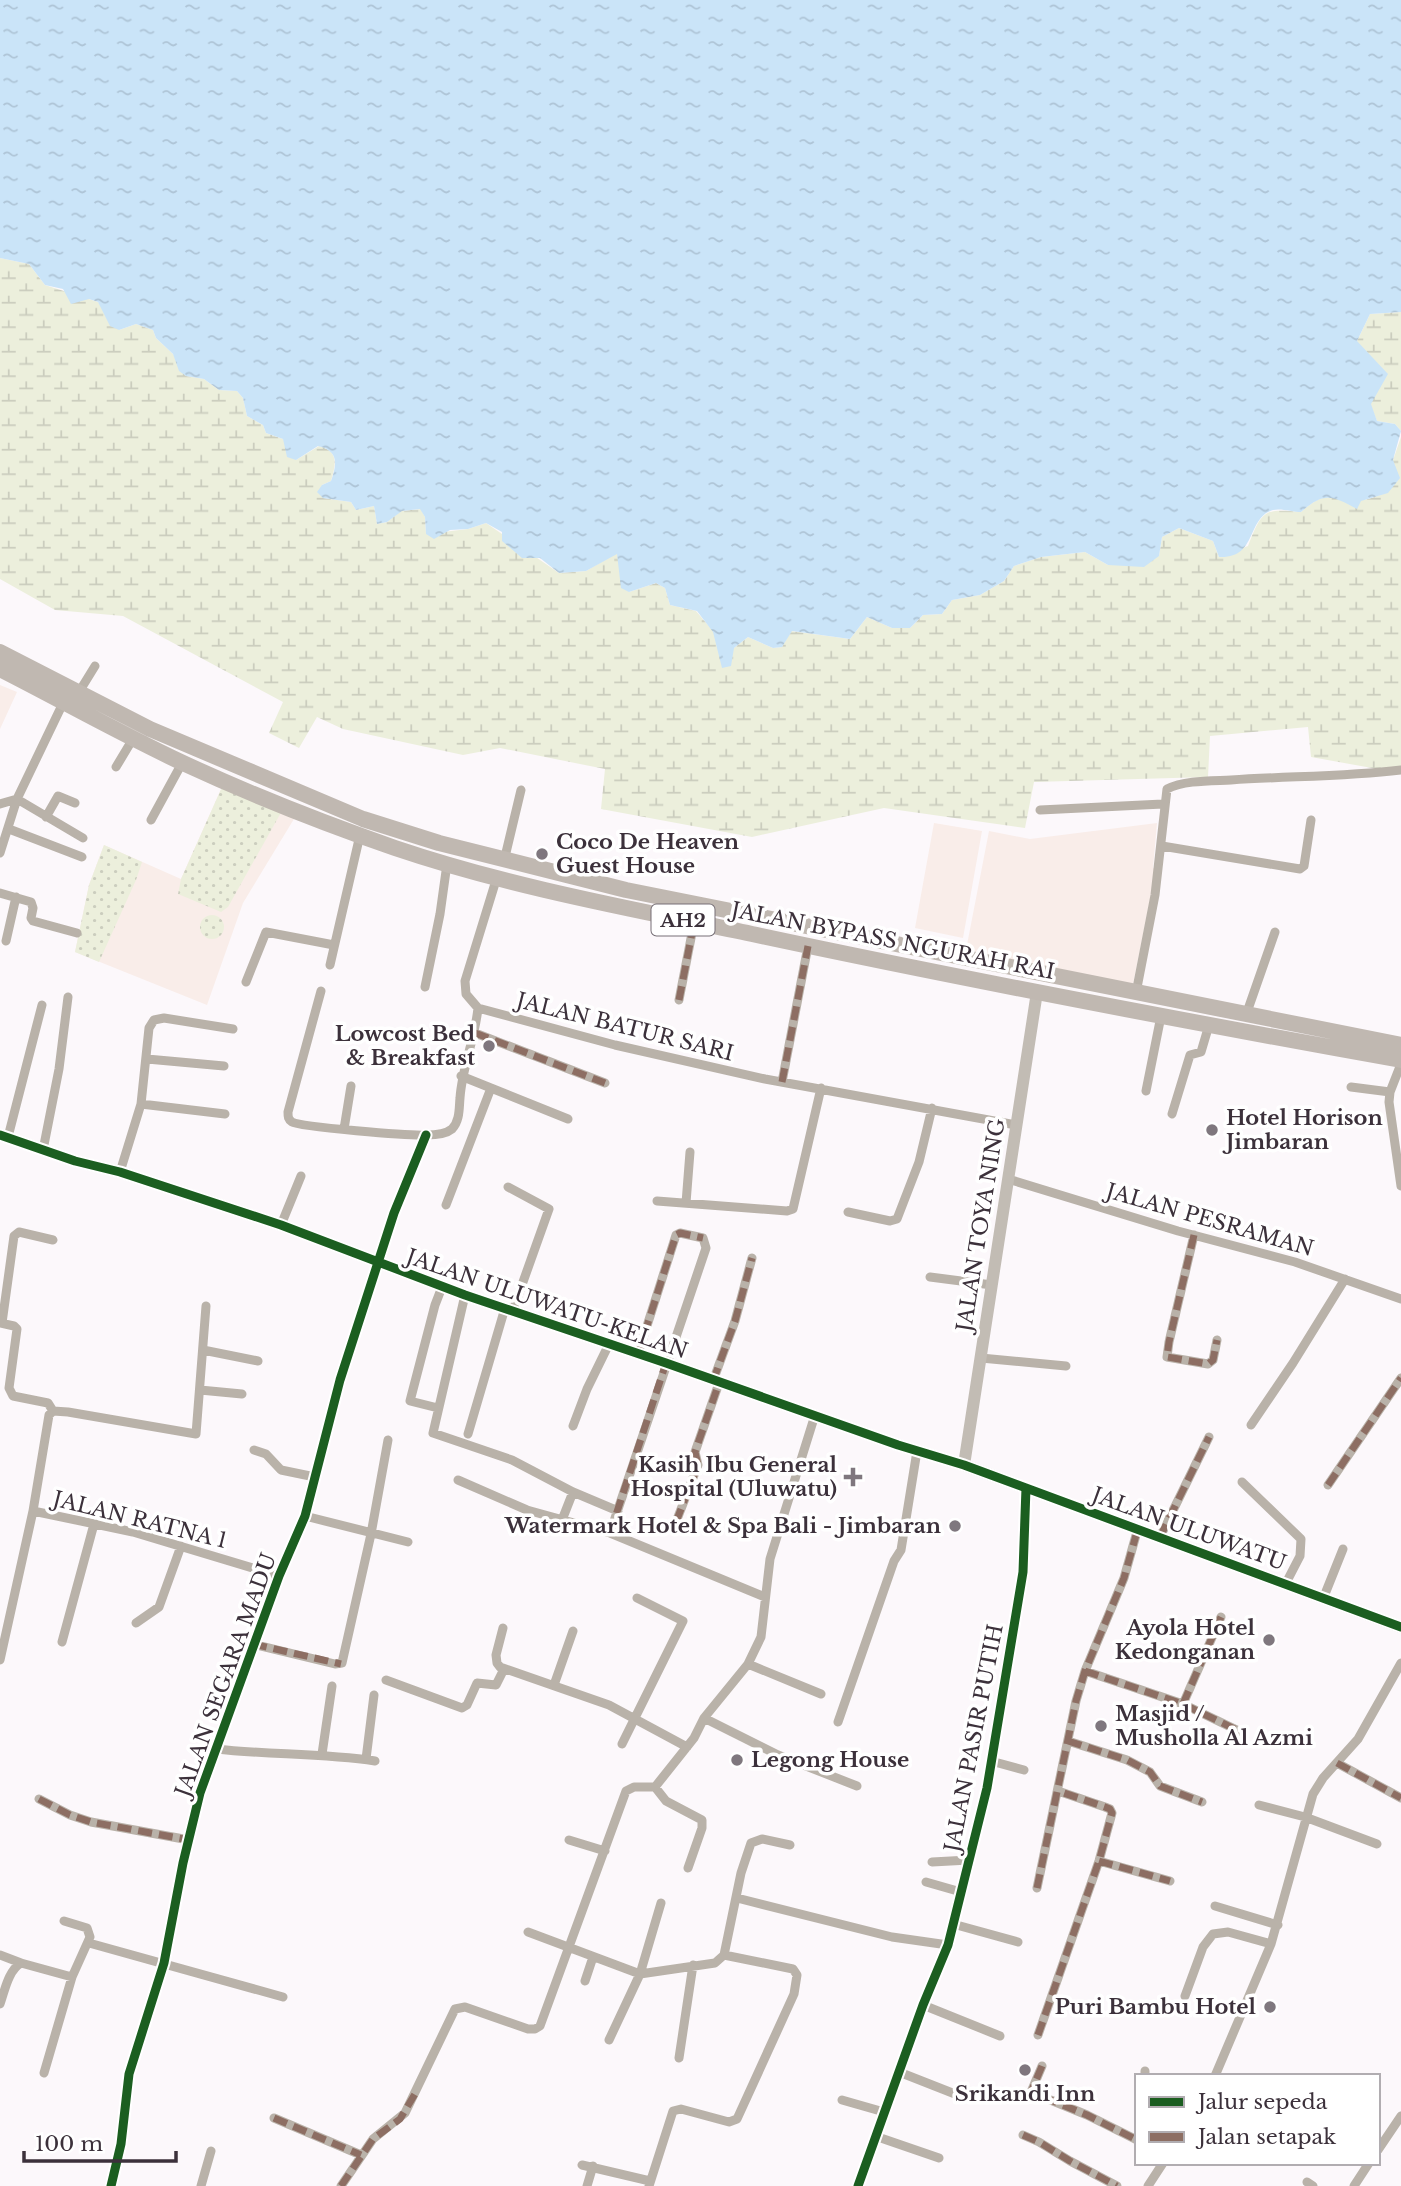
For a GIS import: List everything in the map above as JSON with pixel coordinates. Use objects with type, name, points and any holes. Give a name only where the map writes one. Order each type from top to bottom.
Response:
[{"type":"highway","name":"JALAN BYPASS NGURAH RAI","points":[[0,652],[150,729],[363,819],[439,843],[626,890],[1401,1045]]},
{"type":"highway","name":"JALAN BYPASS NGURAH RAI","points":[[0,669],[182,762],[279,804],[447,864],[808,946],[1401,1062]]},
{"type":"highway","points":[[1037,992],[1041,974]]},
{"type":"street","points":[[79,692],[95,666]]},
{"type":"street","points":[[0,853],[18,799],[64,701]]},
{"type":"street","points":[[117,767],[134,737]]},
{"type":"street","points":[[151,820],[182,762]]},
{"type":"street","points":[[1136,993],[1161,846],[1163,804],[1167,789],[1181,784],[1401,770]]},
{"type":"street","points":[[504,860],[520,790]]},
{"type":"street","points":[[46,817],[58,796],[75,803]]},
{"type":"street","points":[[0,804],[18,799],[83,838]]},
{"type":"street","points":[[1041,810],[1163,804]]},
{"type":"street","points":[[1161,846],[1300,869],[1304,866],[1311,820]]},
{"type":"street","points":[[9,829],[82,857]]},
{"type":"street","points":[[330,965],[360,835]]},
{"type":"street","points":[[425,987],[447,864]]},
{"type":"street","points":[[321,991],[288,1116],[293,1123],[426,1135],[447,1132],[456,1124],[459,1114],[461,1076],[475,1033],[478,1008],[466,993],[465,981],[497,877]]},
{"type":"street","points":[[0,893],[32,902],[32,920],[76,933]]},
{"type":"street","points":[[6,941],[16,897]]},
{"type":"street","points":[[679,1000],[692,933],[698,923]]},
{"type":"street","points":[[246,982],[266,932],[334,945]]},
{"type":"street","points":[[1246,1015],[1275,932]]},
{"type":"street","points":[[782,1082],[808,946]]},
{"type":"street","name":"JALAN TOYA NING","points":[[964,1465],[1037,992]]},
{"type":"street","points":[[43,1150],[59,1069],[68,997]]},
{"type":"street","points":[[4,1136],[42,1005]]},
{"type":"street","name":"JALAN BATUR SARI","points":[[478,1008],[615,1045],[765,1079],[1017,1125]]},
{"type":"street","points":[[1146,1091],[1161,1016]]},
{"type":"street","points":[[120,1172],[141,1104],[149,1028],[156,1019],[233,1029]]},
{"type":"street","points":[[1172,1114],[1190,1055],[1201,1052],[1209,1025]]},
{"type":"street","points":[[475,1033],[605,1083]]},
{"type":"street","points":[[147,1059],[224,1066]]},
{"type":"street","points":[[1401,1062],[1389,1102],[1401,1186]]},
{"type":"street","points":[[461,1076],[568,1119]]},
{"type":"street","points":[[344,1129],[351,1086]]},
{"type":"street","points":[[1351,1087],[1390,1092]]},
{"type":"street","points":[[446,1205],[491,1088]]},
{"type":"street","points":[[657,1201],[787,1211],[793,1209],[821,1088]]},
{"type":"street","points":[[141,1104],[225,1114]]},
{"type":"street","points":[[848,1212],[890,1222],[897,1219],[919,1162],[932,1108]]},
{"type":"street","points":[[379,1263],[394,1213],[426,1135]]},
{"type":"street","name":"JALAN ULUWATU-KELAN","points":[[4,1136],[281,1225],[442,1287],[964,1465]]},
{"type":"street","points":[[686,1203],[690,1152]]},
{"type":"street","points":[[281,1225],[301,1176]]},
{"type":"street","name":"JALAN PESRAMAN","points":[[1008,1179],[1194,1235],[1295,1262],[1401,1299]]},
{"type":"street","points":[[468,1434],[509,1309],[550,1211],[548,1206],[508,1187]]},
{"type":"street","points":[[53,1240],[16,1233],[13,1241],[3,1283],[1,1323],[15,1326],[16,1329],[9,1388],[13,1396],[48,1403],[53,1411],[197,1433],[206,1306]]},
{"type":"street","points":[[610,1533],[706,1248],[703,1238],[680,1233],[675,1236],[638,1354]]},
{"type":"street","points":[[1194,1235],[1168,1342],[1167,1357],[1208,1364],[1213,1360],[1217,1340]]},
{"type":"street","points":[[676,1522],[698,1465],[695,1452],[752,1258]]},
{"type":"street","name":"JALAN SEGARA MADU","points":[[111,2186],[123,2136],[129,2074],[164,1963],[200,1793],[253,1644],[305,1516],[340,1380],[379,1263]]},
{"type":"street","points":[[930,1277],[992,1285]]},
{"type":"street","points":[[1251,1425],[1299,1355],[1345,1279]]},
{"type":"street","points":[[438,1408],[411,1400],[442,1287]]},
{"type":"street","points":[[465,1295],[434,1433],[512,1460],[573,1492],[618,1511]]},
{"type":"street","points":[[573,1426],[609,1344]]},
{"type":"street","points":[[202,1350],[258,1361]]},
{"type":"street","points":[[981,1358],[1066,1366]]},
{"type":"street","points":[[1328,1485],[1401,1378]]},
{"type":"street","points":[[200,1390],[242,1394]]},
{"type":"street","points":[[0,1660],[3,1626],[33,1511],[47,1419],[53,1411]]},
{"type":"street","points":[[655,1787],[687,1747],[704,1718],[748,1664],[761,1637],[772,1549],[815,1415]]},
{"type":"street","points":[[1160,1536],[1209,1437]]},
{"type":"street","points":[[253,1644],[342,1664],[372,1534],[387,1440]]},
{"type":"street","points":[[254,1450],[266,1454],[281,1470],[315,1477]]},
{"type":"street","points":[[838,1722],[894,1561],[901,1550],[917,1451]]},
{"type":"street","name":"JALAN ULUWATU","points":[[964,1465],[1401,1627]]},
{"type":"street","points":[[458,1480],[527,1510],[610,1533],[765,1597]]},
{"type":"street","points":[[1242,1482],[1301,1539],[1300,1556],[1286,1583]]},
{"type":"street","name":"JALAN PASIR PUTIH","points":[[858,2186],[923,2005],[948,1945],[987,1788],[1023,1572],[1026,1488]]},
{"type":"street","points":[[562,1520],[573,1492]]},
{"type":"street","name":"JALAN RATNA 1","points":[[33,1511],[133,1532],[279,1576]]},
{"type":"street","points":[[305,1516],[408,1542]]},
{"type":"street","points":[[62,1642],[94,1524]]},
{"type":"street","points":[[1037,1888],[1085,1671],[1117,1599],[1138,1528]]},
{"type":"street","points":[[136,1623],[159,1607],[181,1546]]},
{"type":"street","points":[[1323,1599],[1343,1549]]},
{"type":"street","points":[[622,1744],[683,1621],[637,1598]]},
{"type":"street","points":[[1183,1704],[1221,1617]]},
{"type":"street","points":[[503,1628],[496,1663],[503,1669],[609,1705],[687,1747]]},
{"type":"street","points":[[554,1685],[573,1631]]},
{"type":"street","points":[[1216,2074],[1272,1944],[1296,1860],[1305,1817],[1317,1787],[1358,1739],[1401,1663]]},
{"type":"street","points":[[748,1664],[821,1694]]},
{"type":"street","points":[[386,1681],[463,1708],[477,1683],[496,1685],[503,1669]]},
{"type":"street","points":[[1085,1671],[1183,1704],[1243,1733]]},
{"type":"street","points":[[322,1755],[332,1686]]},
{"type":"street","points":[[216,1748],[255,1754],[322,1755],[371,1760],[374,1695]]},
{"type":"street","points":[[704,1718],[778,1755],[857,1786]]},
{"type":"street","points":[[1068,1741],[1127,1760],[1150,1772],[1160,1786],[1202,1802]]},
{"type":"street","points":[[991,1761],[1024,1770]]},
{"type":"street","points":[[1337,1763],[1401,1798]]},
{"type":"street","points":[[341,2186],[377,2135],[405,2113],[454,2010],[464,2007],[528,2029],[538,2028],[626,1791],[634,1787],[655,1787]]},
{"type":"street","points":[[655,1787],[666,1801],[702,1820],[702,1828],[688,1868]]},
{"type":"street","points":[[1038,2035],[1099,1861],[1111,1810],[1058,1791]]},
{"type":"street","points":[[38,1799],[91,1822],[188,1840]]},
{"type":"street","points":[[1259,1805],[1305,1817],[1377,1844]]},
{"type":"street","points":[[528,1933],[640,1974],[715,1963],[724,1955],[741,1872],[751,1843],[762,1839],[790,1845]]},
{"type":"street","points":[[569,1840],[605,1851]]},
{"type":"street","points":[[932,1862],[969,1860]]},
{"type":"street","points":[[1099,1861],[1170,1881]]},
{"type":"street","points":[[926,1882],[961,1892]]},
{"type":"street","points":[[737,1898],[892,1937],[948,1945]]},
{"type":"street","points":[[609,2040],[640,1974],[661,1903]]},
{"type":"street","points":[[1215,1906],[1278,1924]]},
{"type":"street","points":[[44,2073],[72,1977],[89,1942],[90,1934],[87,1928],[64,1921]]},
{"type":"street","points":[[953,1924],[1018,1942]]},
{"type":"street","points":[[1185,1996],[1199,1955],[1205,1942],[1213,1934],[1228,1932],[1272,1944]]},
{"type":"street","points":[[89,1942],[283,1997]]},
{"type":"street","points":[[0,1955],[72,1977]]},
{"type":"street","points":[[582,2165],[649,2183],[673,2111],[681,2109],[729,2122],[736,2120],[794,1994],[797,1975],[793,1969],[724,1955]]},
{"type":"street","points":[[585,1981],[593,1957]]},
{"type":"street","points":[[0,2004],[10,1975],[21,1963]]},
{"type":"street","points":[[679,2058],[693,1965]]},
{"type":"street","points":[[923,2005],[1000,2036]]},
{"type":"street","points":[[1042,2066],[1031,2092],[1087,2115],[1135,2139]]},
{"type":"street","points":[[899,2072],[955,2094]]},
{"type":"street","points":[[842,2100],[884,2112]]},
{"type":"street","points":[[1380,2147],[1401,2116]]},
{"type":"street","points":[[274,2118],[361,2155]]},
{"type":"street","points":[[1023,2135],[1039,2141],[1117,2186]]},
{"type":"street","points":[[875,2136],[939,2158]]},
{"type":"street","points":[[201,2186],[211,2151]]},
{"type":"street","points":[[1148,2186],[1162,2165]]},
{"type":"street","points":[[1354,2186],[1368,2165]]},
{"type":"street","points":[[587,2186],[593,2166]]},
{"type":"shaded area","points":[[0,685],[17,692],[0,729]]},
{"type":"shaded area","points":[[222,787],[297,814],[243,903],[207,1005],[75,952],[89,885],[104,845],[181,879]]},
{"type":"shaded area","points":[[934,823],[982,831],[963,938],[915,928]]},
{"type":"shaded area","points":[[1157,823],[1153,868],[1156,869],[1133,984],[966,950],[989,831],[1030,839]]},
{"type":"green space","points":[[0,258],[29,264],[45,285],[98,302],[119,330],[136,324],[153,330],[156,338],[173,354],[186,376],[204,379],[219,390],[237,391],[243,398],[247,416],[263,425],[266,433],[283,439],[296,460],[319,446],[330,451],[334,459],[334,469],[331,481],[322,485],[323,498],[351,502],[356,510],[374,506],[377,524],[387,522],[401,511],[421,509],[425,517],[426,534],[468,529],[486,523],[559,573],[586,571],[617,553],[629,592],[656,583],[665,588],[670,605],[696,611],[713,631],[734,648],[748,637],[773,648],[782,647],[791,631],[850,639],[867,617],[892,628],[910,628],[923,615],[942,614],[952,600],[980,595],[1004,581],[1014,566],[1041,557],[1085,552],[1108,565],[1159,556],[1162,537],[1179,528],[1213,541],[1219,557],[1248,546],[1261,519],[1271,512],[1301,512],[1324,498],[1363,500],[1388,492],[1393,460],[1401,437],[1401,768],[1383,770],[1311,757],[1308,727],[1210,736],[1208,777],[1034,782],[1025,828],[884,808],[752,837],[601,809],[605,769],[500,748],[463,755],[343,729],[317,717],[299,748],[269,733],[283,702],[123,616],[55,610],[0,579]]},
{"type":"green space","points":[[1401,312],[1401,431],[1395,424],[1377,421],[1370,404],[1357,341],[1370,314]]},
{"type":"green space","points":[[222,787],[283,809],[228,907],[221,912],[178,894],[181,879]]},
{"type":"green space","points":[[104,845],[142,862],[99,962],[75,952],[89,885]]},
{"type":"green space","points":[[212,915],[220,919],[224,927],[220,935],[212,939],[204,935],[200,927],[204,919]]},
{"type":"water","points":[[0,0],[1401,0],[1401,312],[1370,314],[1357,341],[1388,374],[1371,404],[1377,421],[1395,424],[1401,431],[1393,460],[1400,478],[1388,493],[1361,501],[1357,509],[1328,498],[1316,501],[1301,512],[1273,510],[1259,521],[1240,552],[1231,556],[1219,557],[1213,541],[1179,528],[1162,537],[1159,556],[1144,567],[1108,565],[1085,552],[1041,557],[1014,566],[1004,581],[980,595],[952,600],[942,614],[923,615],[910,628],[892,628],[867,617],[850,639],[792,631],[782,647],[773,648],[748,637],[734,648],[731,666],[722,668],[713,632],[697,611],[670,605],[665,588],[656,583],[629,592],[621,588],[617,554],[586,571],[559,573],[540,558],[522,558],[502,541],[502,532],[486,523],[468,529],[450,530],[434,539],[426,534],[425,517],[420,509],[402,511],[387,522],[377,524],[374,506],[356,510],[351,502],[323,498],[317,492],[322,485],[331,481],[335,459],[330,451],[318,446],[296,460],[287,457],[283,439],[266,433],[263,425],[247,416],[243,398],[237,391],[219,390],[204,379],[186,376],[179,371],[173,354],[156,338],[153,330],[136,324],[119,330],[110,326],[98,302],[89,299],[71,304],[63,289],[45,285],[29,264],[0,258]]},
{"type":"marked path","points":[[679,1000],[692,933],[698,923]]},
{"type":"marked path","points":[[782,1082],[808,946]]},
{"type":"marked path","points":[[475,1033],[605,1083]]},
{"type":"marked path","points":[[638,1354],[676,1235],[680,1233],[703,1238]]},
{"type":"marked path","points":[[1194,1235],[1167,1357],[1208,1364],[1213,1360],[1217,1340]]},
{"type":"marked path","points":[[713,1381],[735,1321],[752,1258]]},
{"type":"marked path","points":[[610,1533],[666,1363]]},
{"type":"marked path","points":[[1328,1485],[1401,1378]]},
{"type":"marked path","points":[[676,1522],[698,1465],[695,1452],[719,1383]]},
{"type":"marked path","points":[[1160,1537],[1209,1437]]},
{"type":"marked path","points":[[1037,1888],[1076,1701],[1085,1671],[1124,1578],[1138,1528]]},
{"type":"marked path","points":[[1183,1704],[1221,1617]]},
{"type":"marked path","points":[[253,1644],[341,1664]]},
{"type":"marked path","points":[[1085,1671],[1183,1704],[1243,1733]]},
{"type":"marked path","points":[[1068,1741],[1127,1760],[1150,1772],[1160,1786],[1202,1802]]},
{"type":"marked path","points":[[1337,1763],[1401,1798]]},
{"type":"marked path","points":[[1038,2035],[1099,1861],[1112,1813],[1110,1809],[1058,1791]]},
{"type":"marked path","points":[[39,1799],[91,1822],[189,1840]]},
{"type":"marked path","points":[[1099,1861],[1170,1881]]},
{"type":"marked path","points":[[1042,2066],[1031,2092],[1087,2115],[1135,2139]]},
{"type":"marked path","points":[[341,2186],[373,2139],[400,2119],[415,2094]]},
{"type":"marked path","points":[[274,2118],[361,2155]]},
{"type":"marked path","points":[[1023,2135],[1117,2186]]},
{"type":"cycle path","points":[[0,1135],[281,1225],[465,1295],[898,1445],[964,1465],[1401,1627]]},
{"type":"cycle path","points":[[111,2186],[121,2144],[129,2074],[164,1963],[183,1863],[200,1793],[279,1576],[305,1516],[340,1380],[394,1213],[426,1135]]},
{"type":"cycle path","points":[[858,2186],[923,2005],[948,1945],[987,1788],[1023,1572],[1026,1488]]},
{"type":"place","name":"Coco De Heaven Guest House","points":[[542,854]]},
{"type":"place","name":"Lowcost Bed & Breakfast","points":[[489,1046]]},
{"type":"place","name":"Hotel Horison Jimbaran","points":[[1212,1130]]},
{"type":"place","name":"Kasih Ibu General Hospital (Uluwatu)","points":[[853,1477]]},
{"type":"place","name":"Watermark Hotel & Spa Bali - Jimbaran","points":[[955,1526]]},
{"type":"place","name":"Ayola Hotel Kedonganan","points":[[1269,1640]]},
{"type":"place","name":"Masjid / Musholla Al Azmi","points":[[1101,1726]]},
{"type":"place","name":"Legong House","points":[[737,1760]]},
{"type":"place","name":"Puri Bambu Hotel","points":[[1270,2007]]},
{"type":"place","name":"Srikandi Inn","points":[[1025,2070]]}]
